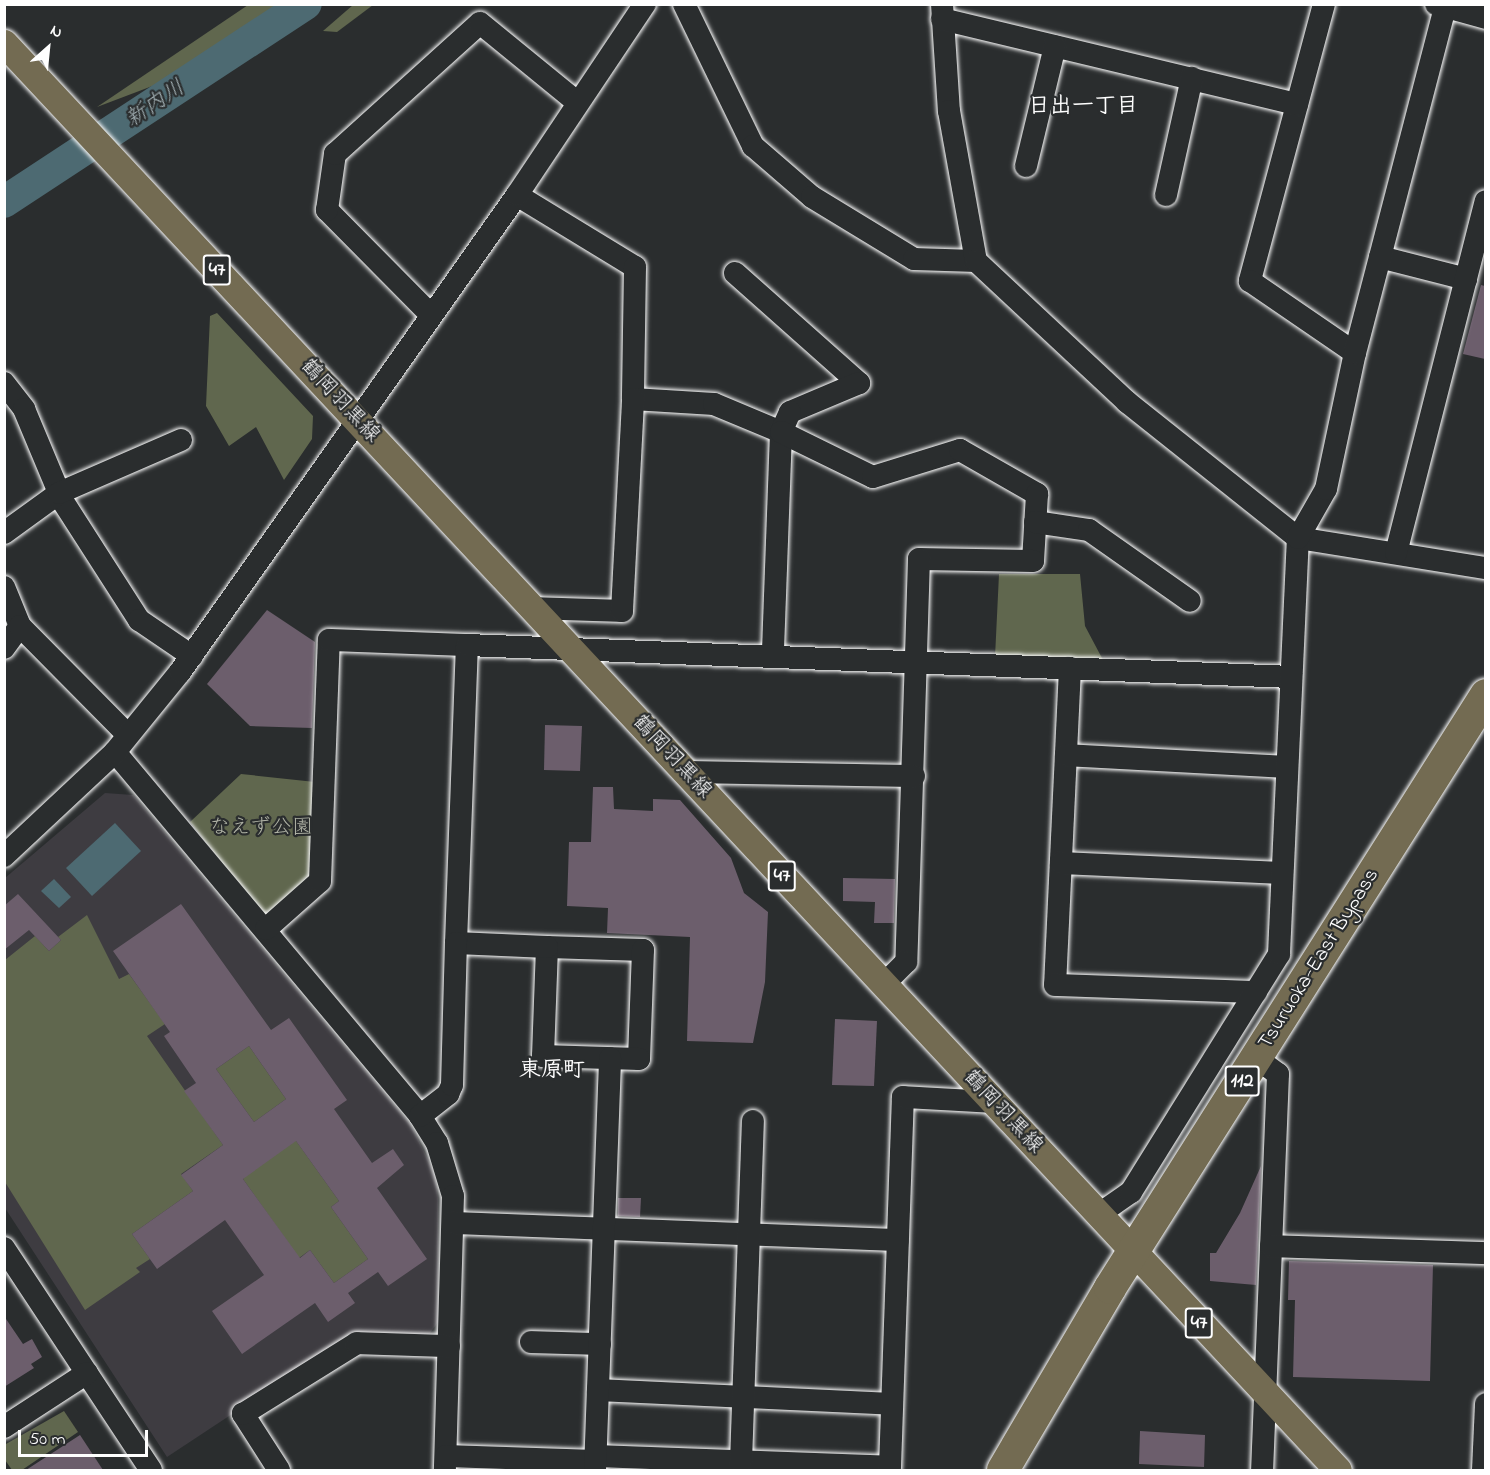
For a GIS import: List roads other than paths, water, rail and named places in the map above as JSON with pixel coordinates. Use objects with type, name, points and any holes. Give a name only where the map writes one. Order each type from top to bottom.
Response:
[{"type":"highway","name":"Tsuruoka-East Bypass","points":[[1003,1470],[1134,1253],[1485,695]]},
{"type":"main road","name":"鶴岡羽黒線","points":[[4,43],[1338,1470]]},
{"type":"street","points":[[4,856],[122,744],[192,656],[517,195],[577,102],[645,4]]},
{"type":"street","points":[[684,4],[753,146],[812,197],[914,259],[976,261]]},
{"type":"street","points":[[1324,4],[1250,281],[1355,353]]},
{"type":"street","points":[[1098,1215],[1131,1192],[1280,954],[1286,766],[1298,538],[1326,489],[1355,353],[1441,6],[1485,18]]},
{"type":"street","points":[[1297,104],[1055,46],[942,12],[950,111],[976,261],[1127,402],[1298,538],[1485,568]]},
{"type":"street","points":[[431,315],[327,210],[334,154],[480,23],[577,102]]},
{"type":"street","points":[[1026,166],[1055,46]]},
{"type":"street","points":[[1166,195],[1192,78]]},
{"type":"street","points":[[517,195],[634,267],[633,399],[622,611],[533,608]]},
{"type":"street","points":[[1396,553],[1485,201]]},
{"type":"street","points":[[1380,257],[1466,279]]},
{"type":"street","points":[[735,273],[859,383],[790,412],[781,432],[772,655]]},
{"type":"street","points":[[4,383],[24,409],[59,493],[139,620],[192,656]]},
{"type":"street","points":[[633,399],[714,404],[781,432],[873,477],[960,450],[1037,494],[1033,561],[919,559],[919,662],[906,962],[884,984]]},
{"type":"street","points":[[4,533],[59,493],[181,440]]},
{"type":"street","points":[[1035,522],[1089,530],[1190,601]]},
{"type":"street","points":[[4,587],[20,626],[122,744],[266,929],[420,1116],[448,1170],[453,1223],[446,1463],[741,1462],[802,1467],[890,1467],[903,1097],[993,1102]]},
{"type":"street","points":[[4,648],[20,626]]},
{"type":"street","points":[[266,929],[320,881],[329,640],[772,655],[1291,677]]},
{"type":"street","points":[[420,1116],[448,1094],[452,1085],[467,645]]},
{"type":"street","points":[[1070,668],[1054,985],[1256,992]]},
{"type":"street","points":[[1066,755],[1286,766]]},
{"type":"street","points":[[686,772],[914,776]]},
{"type":"street","points":[[1061,863],[1282,873]]},
{"type":"street","points":[[456,943],[643,950],[639,1059],[543,1056],[547,947]]},
{"type":"street","points":[[596,1463],[610,1058]]},
{"type":"street","points":[[1256,1058],[1278,1074],[1262,1470]]},
{"type":"street","points":[[741,1462],[753,1120]]},
{"type":"street","points":[[453,1223],[898,1239]]},
{"type":"street","points":[[1271,1246],[1485,1253]]},
{"type":"street","points":[[4,1248],[151,1470]]},
{"type":"street","points":[[531,1342],[600,1344]]},
{"type":"street","points":[[279,1470],[243,1414],[357,1343],[449,1346]]},
{"type":"street","points":[[4,1427],[87,1373]]},
{"type":"street","points":[[598,1390],[892,1404]]},
{"type":"street","points":[[1483,1470],[1485,1404]]},
{"type":"water","points":[[115,823],[141,851],[92,896],[66,868]]},
{"type":"water","points":[[54,879],[71,897],[59,908],[41,891]]},
{"type":"waterway","name":"新内川","points":[[4,202],[306,4]]},
{"type":"district","name":"日出一丁目","points":[[1083,108]]},
{"type":"district","name":"東原町","points":[[552,1072]]},
{"type":"park label","name":"なえず公園","points":[[261,828]]}]
